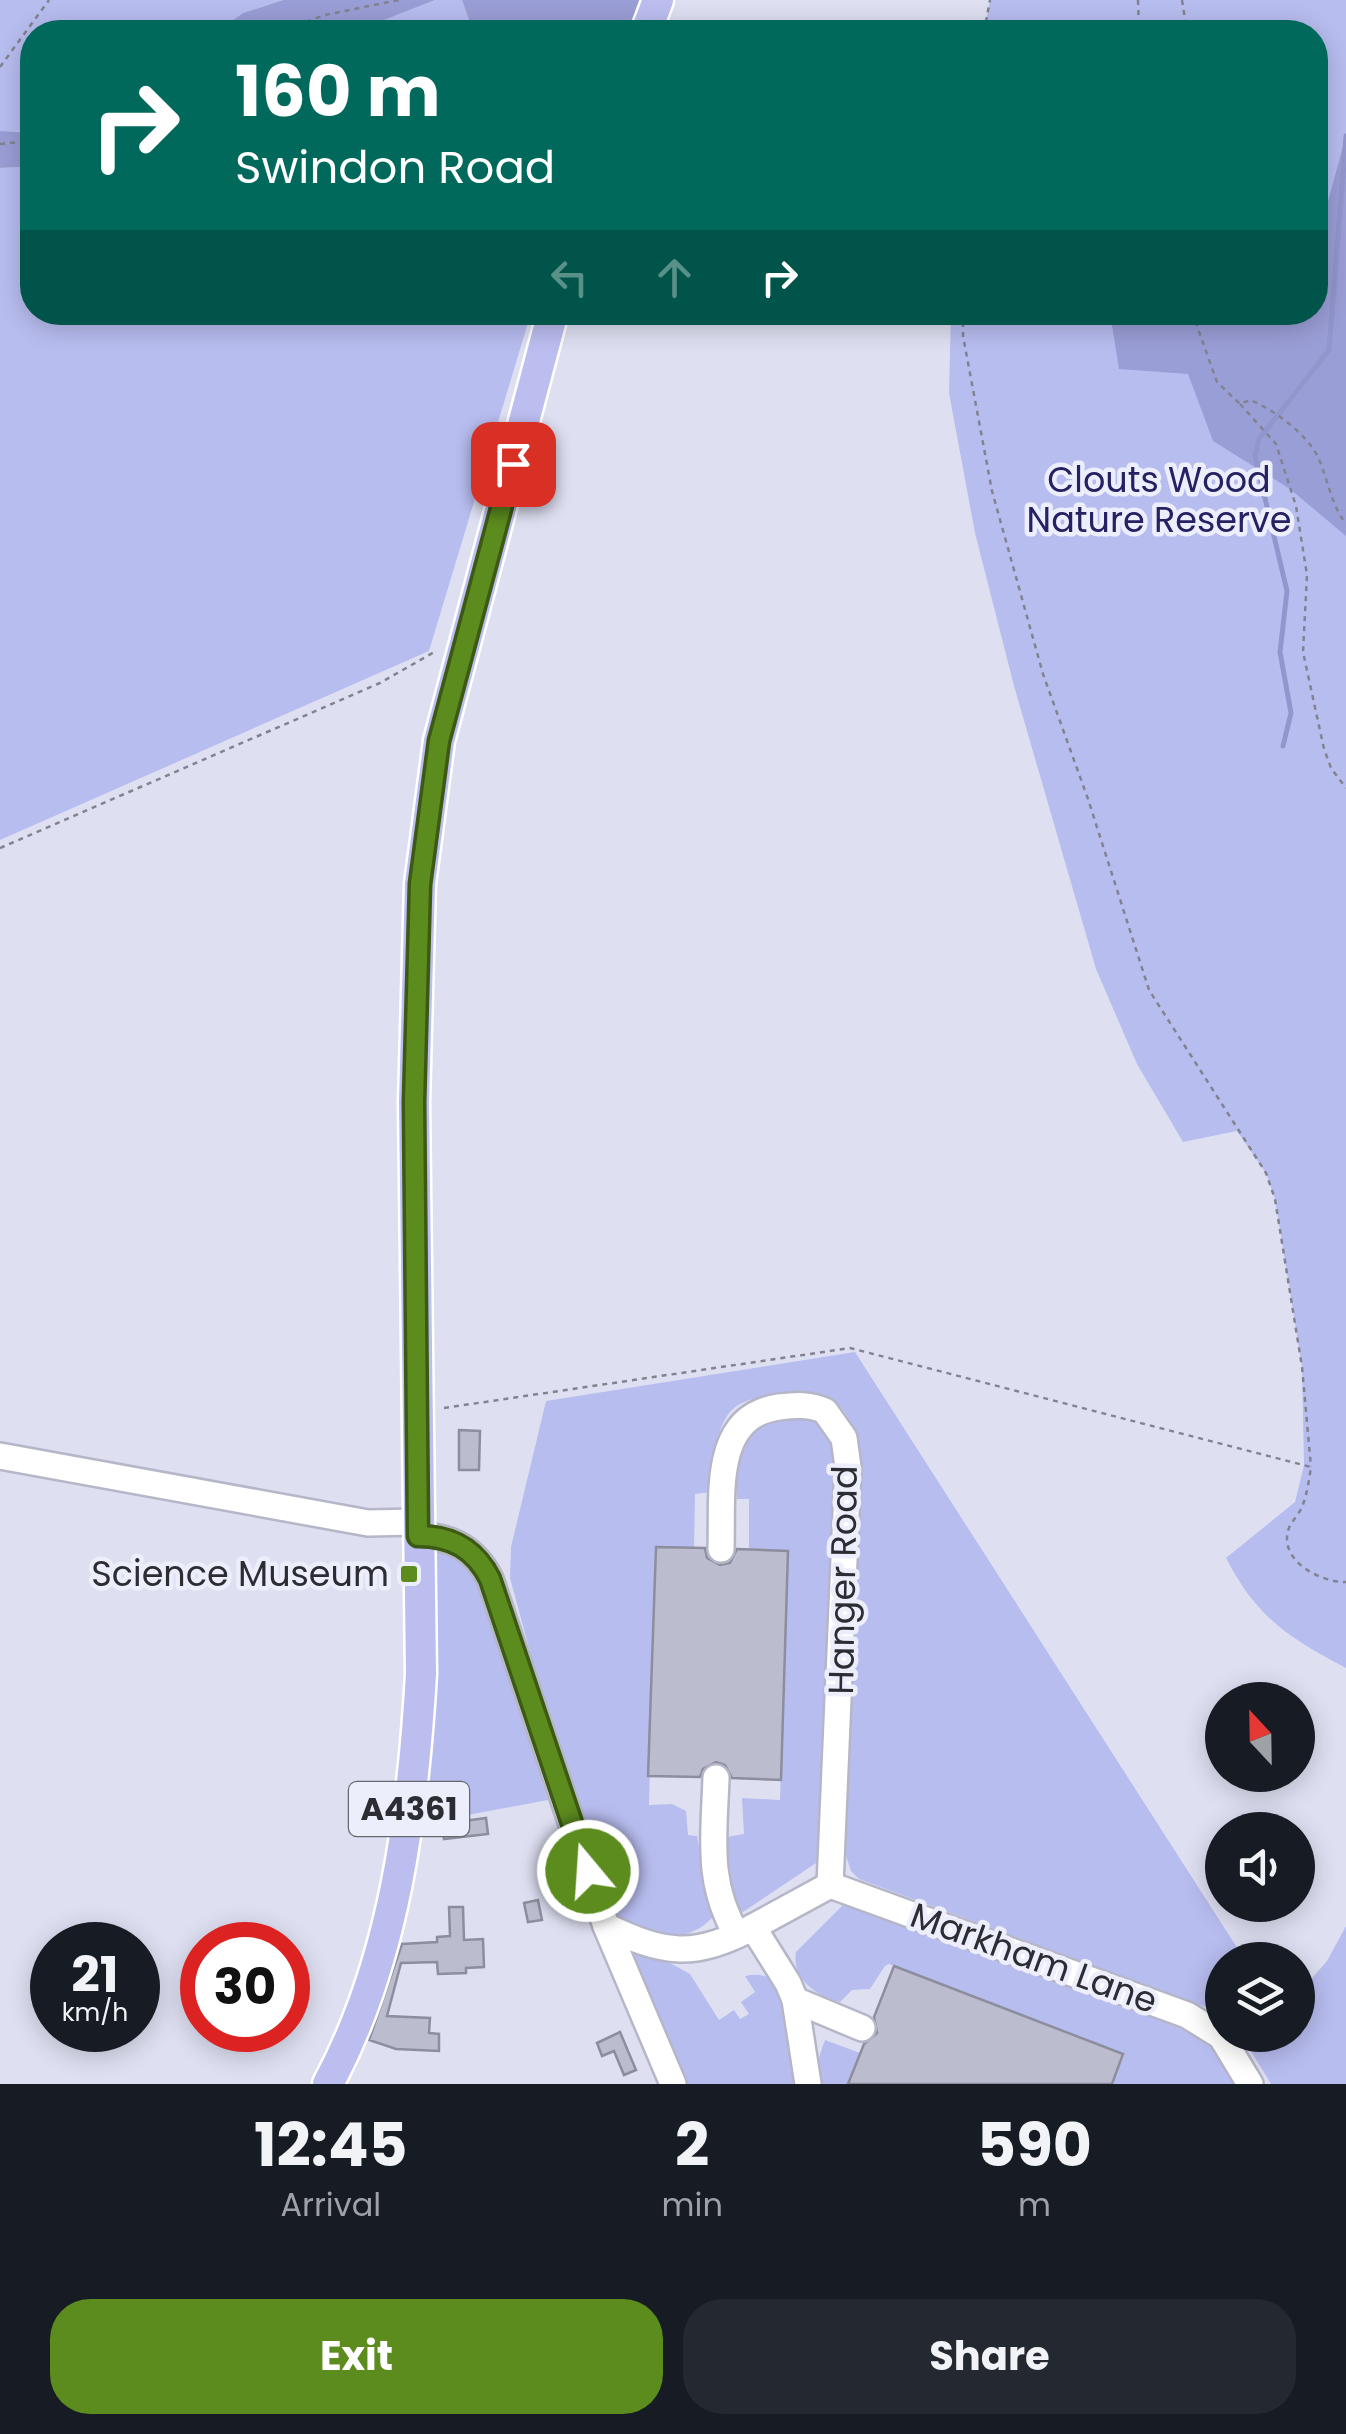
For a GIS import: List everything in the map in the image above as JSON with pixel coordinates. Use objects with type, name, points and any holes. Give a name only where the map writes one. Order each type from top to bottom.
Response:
[{"type":"main road","name":"A4361","points":[[328,2084],[356,2022],[394,1894],[408,1815],[421,1674],[414,1102],[420,884],[439,741],[550,325]]},
{"type":"street","name":"Hanger Road","points":[[721,1549],[724,1472],[736,1428],[768,1409],[802,1405],[825,1411],[844,1438],[848,1468],[830,1885]]},
{"type":"street","points":[[0,1456],[418,1529],[464,1546],[475,1555],[490,1579],[606,1926],[672,2084]]},
{"type":"street","points":[[716,1778],[715,1886],[720,1904],[788,1983],[795,2000],[808,2084]]},
{"type":"street","points":[[606,1926],[647,1944],[698,1950],[745,1931],[830,1885]]},
{"type":"street","name":"Markham Lane","points":[[830,1885],[1187,2015],[1229,2046],[1254,2084]]},
{"type":"street","points":[[795,2000],[862,2028]]},
{"type":"path","points":[[312,20],[399,0]]},
{"type":"path","points":[[0,67],[20,40]]},
{"type":"path","points":[[963,325],[992,491],[1043,674],[1148,990],[1266,1173],[1275,1199],[1302,1367],[1311,1467],[1302,1506],[1289,1529],[1290,1547],[1312,1575],[1320,1580],[1346,1582]]},
{"type":"path","points":[[1197,325],[1217,382],[1270,437],[1281,458],[1301,530],[1307,574],[1304,652],[1320,733],[1331,768],[1346,788]]},
{"type":"path","points":[[1240,404],[1250,400],[1266,408],[1307,441],[1317,454],[1333,503],[1346,524]]},
{"type":"path","points":[[0,848],[380,683],[429,653],[460,655]]},
{"type":"path","points":[[431,1410],[850,1348],[1311,1467]]},
{"type":"green space","points":[[0,0],[283,0],[233,20],[20,20],[20,131],[0,131]]},
{"type":"green space","points":[[435,0],[462,0],[469,20],[384,20]]},
{"type":"green space","name":"Clouts Wood Nature Reserve","points":[[990,0],[1346,0],[1346,1668],[1276,1624],[1250,1596],[1226,1558],[1295,1502],[1304,1465],[1302,1367],[1275,1199],[1266,1173],[1237,1131],[1183,1142],[1137,1064],[1096,969],[1014,686],[975,533],[949,393],[951,325],[1328,325],[1328,20],[986,20]]},
{"type":"green space","points":[[20,167],[20,325],[527,325],[429,651],[0,840],[0,168]]},
{"type":"green space","points":[[855,1352],[1205,1898],[1205,1922],[1221,1922],[1233,1942],[1205,1942],[1205,2007],[859,1879],[851,1871],[846,1856],[860,1459],[851,1422],[833,1400],[820,1394],[788,1392],[757,1398],[731,1411],[716,1443],[711,1492],[695,1494],[694,1548],[655,1547],[649,1805],[672,1804],[686,1811],[688,1835],[697,1836],[712,1918],[689,1933],[677,1935],[653,1932],[615,1918],[543,1700],[510,1578],[511,1547],[546,1401]]},
{"type":"green space","points":[[789,1417],[819,1421],[831,1446],[836,1475],[821,1855],[816,1863],[743,1912],[730,1887],[727,1837],[744,1834],[742,1798],[780,1800],[788,1552],[749,1550],[749,1499],[737,1499],[737,1467],[750,1436]]},
{"type":"green space","points":[[439,1552],[466,1569],[483,1595],[548,1800],[425,1823],[412,1850],[430,1558]]},
{"type":"green space","points":[[844,1904],[851,1904],[1155,2012],[1205,2038],[1205,2052],[1220,2052],[1236,2084],[1112,2084],[1123,2054],[889,1964],[870,1989],[852,1990],[840,2002],[808,1985],[798,1970],[796,1952]]},
{"type":"green space","points":[[1346,1926],[1346,2084],[1271,2084],[1251,2052],[1315,2052],[1315,1975]]},
{"type":"green space","points":[[620,1944],[650,1952],[690,1974],[719,2020],[734,2010],[740,2019],[749,2014],[741,2002],[755,1992],[745,1976],[763,1976],[776,1983],[789,2013],[797,2084],[677,2084]]},
{"type":"green space","points":[[825,2040],[860,2053],[848,2084],[820,2084],[818,2062]]},
{"type":"shaded area","points":[[283,0],[435,0],[384,20],[233,20]]},
{"type":"shaded area","points":[[462,0],[648,0],[639,20],[469,20]]},
{"type":"shaded area","points":[[0,131],[20,132],[20,167],[0,168]]},
{"type":"shaded area","points":[[1346,135],[1346,536],[1290,489],[1213,441],[1188,374],[1119,369],[1112,325],[1328,325],[1328,202]]},
{"type":"building","points":[[459,1430],[480,1431],[479,1470],[459,1470]]},
{"type":"building","points":[[656,1547],[705,1548],[707,1558],[720,1565],[730,1563],[737,1549],[788,1551],[781,1780],[732,1778],[725,1765],[716,1762],[703,1769],[700,1777],[648,1776]]},
{"type":"building","points":[[486,1818],[488,1834],[444,1839],[442,1824]]},
{"type":"building","points":[[538,1900],[542,1920],[528,1922],[524,1903]]},
{"type":"building","points":[[449,1907],[463,1907],[464,1940],[483,1939],[484,1967],[466,1968],[466,1973],[438,1974],[437,1962],[401,1963],[387,2016],[430,2018],[429,2033],[439,2034],[439,2051],[396,2049],[369,2040],[402,1944],[437,1942],[437,1937],[450,1936]]},
{"type":"building","points":[[894,1966],[1123,2054],[1112,2084],[848,2084],[864,2044],[877,2033],[874,2017]]},
{"type":"building","points":[[620,2032],[636,2070],[624,2075],[614,2051],[602,2056],[597,2043]]},
{"type":"waterway","points":[[1283,746],[1291,713],[1280,652],[1287,591],[1255,456],[1259,439],[1329,350],[1346,136]]},
{"type":"place","name":"Science Museum","points":[[409,1574]]},
{"type":"route","points":[[513,464],[439,741],[420,884],[414,1102],[418,1536],[446,1538],[464,1546],[484,1566],[588,1871]]}]
